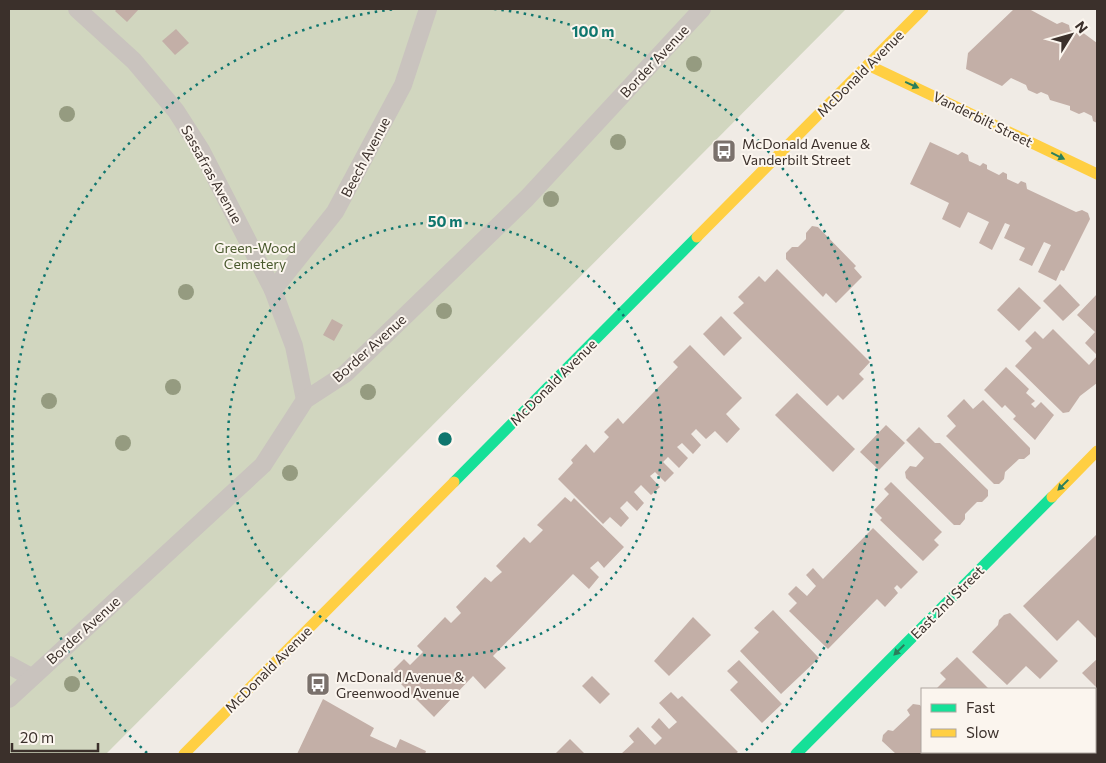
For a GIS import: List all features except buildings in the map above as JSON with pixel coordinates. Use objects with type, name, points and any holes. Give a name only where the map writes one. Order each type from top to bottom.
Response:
[{"type":"main road","name":"McDonald Avenue","points":[[184,754],[923,9]]},
{"type":"main road","name":"Vanderbilt Street","points":[[868,65],[1097,174]]},
{"type":"main road","name":"East 2nd Street","points":[[796,754],[1097,450]]},
{"type":"lane","name":"Sassafras Avenue","points":[[76,9],[134,61],[176,111],[201,150],[273,290],[294,346],[305,400]]},
{"type":"lane","name":"Beech Avenue","points":[[273,290],[335,212],[403,85],[428,9]]},
{"type":"lane","name":"Border Avenue","points":[[9,699],[263,466],[305,400],[345,374],[527,198],[702,9]]},
{"type":"lane","points":[[9,666],[31,678]]},
{"type":"green space","name":"Green-Wood Cemetery","points":[[9,9],[846,9],[106,754],[9,754]]},
{"type":"traffic: fast","points":[[454,482],[697,237]]},
{"type":"traffic: fast","points":[[796,754],[1052,497]]},
{"type":"traffic: slow","points":[[697,237],[923,9]]},
{"type":"traffic: slow","points":[[868,65],[1097,174]]},
{"type":"traffic: slow","points":[[1052,497],[1097,451]]},
{"type":"traffic: slow","points":[[184,754],[454,482]]},
{"type":"place","name":"McDonald Avenue & Vanderbilt Street","points":[[724,151]]},
{"type":"place","name":"McDonald Avenue & Greenwood Avenue","points":[[318,684]]}]
